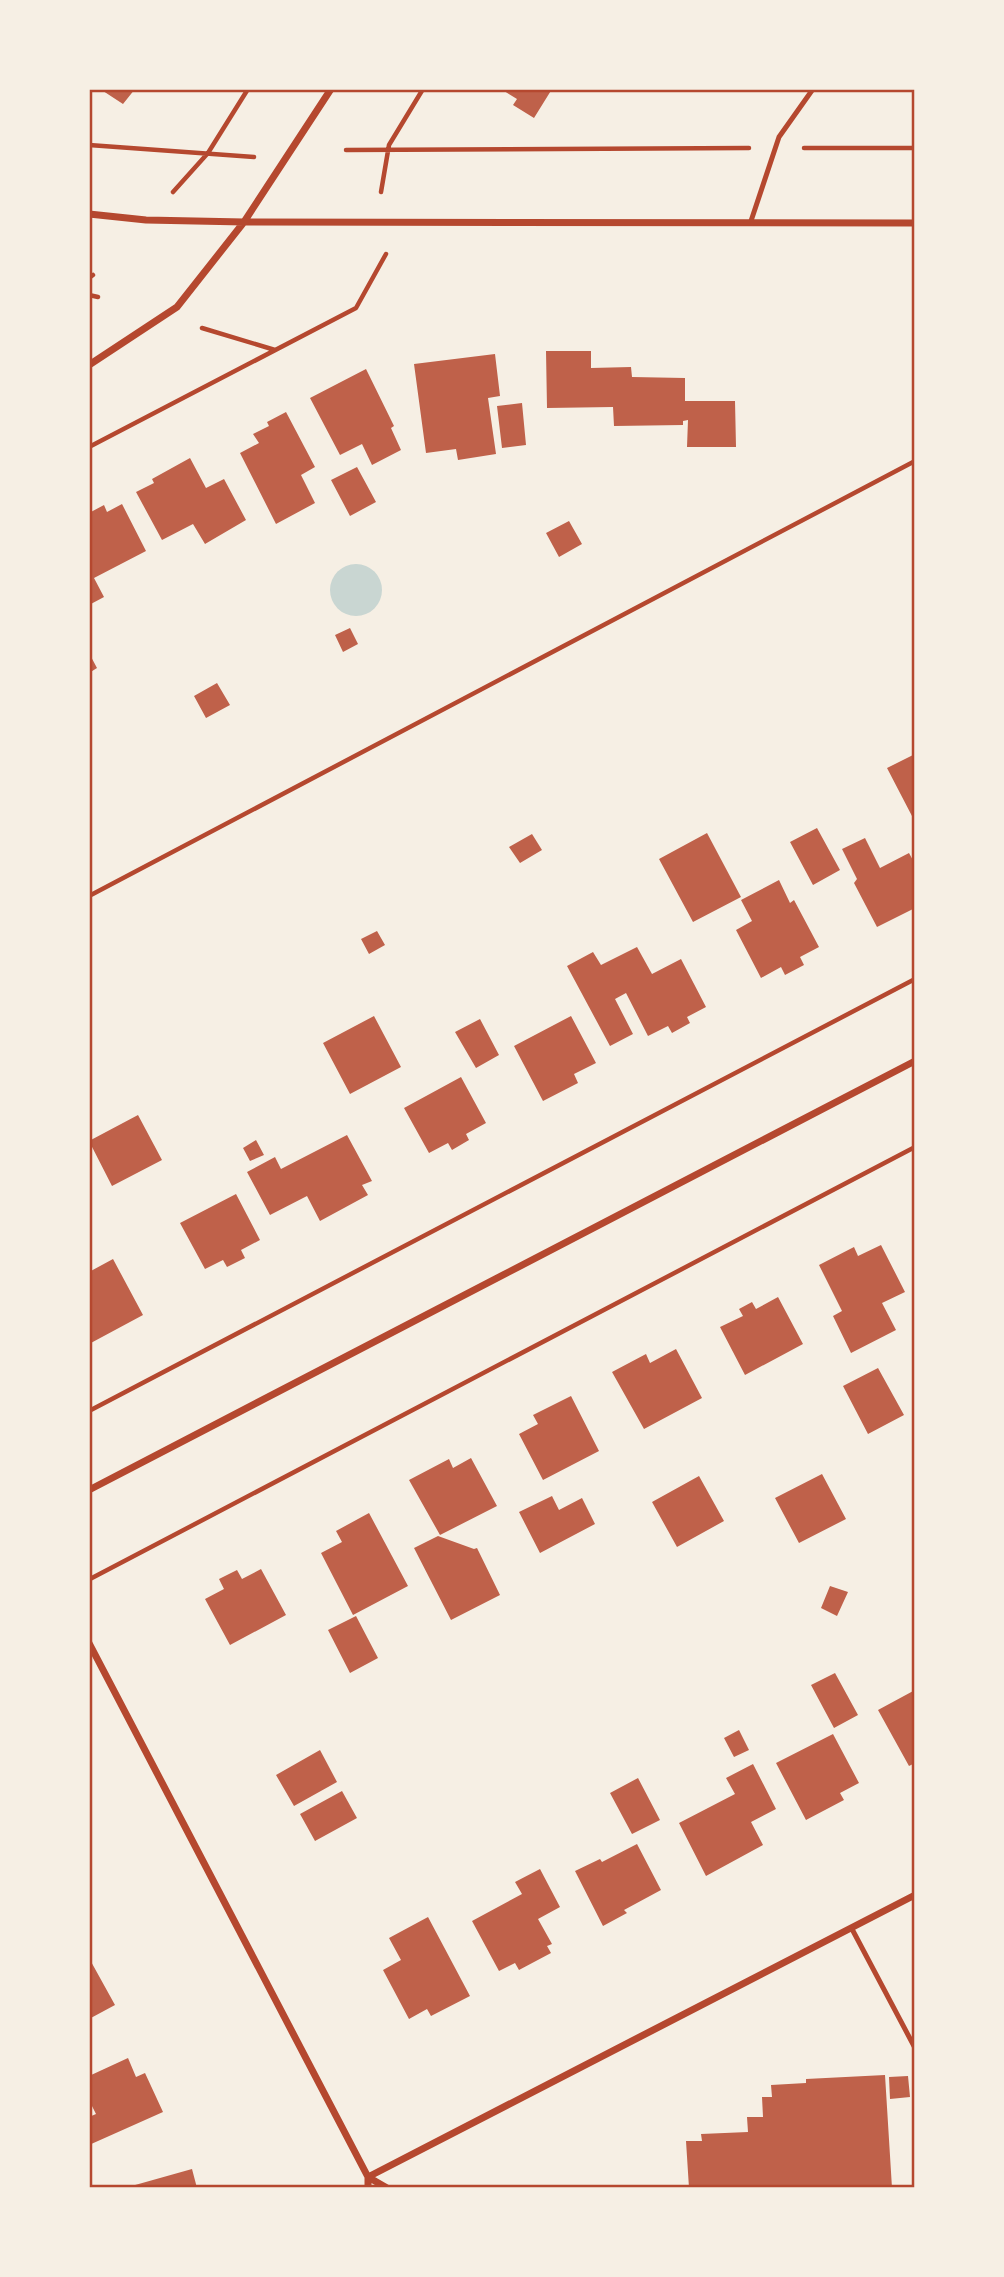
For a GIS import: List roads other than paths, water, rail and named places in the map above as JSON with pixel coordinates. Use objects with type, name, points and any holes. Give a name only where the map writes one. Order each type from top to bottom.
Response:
[{"type":"street","points":[[89,365],[177,307],[244,222],[291,155],[331,89]]},
{"type":"street","points":[[89,214],[146,220],[244,222],[915,223]]},
{"type":"street","points":[[89,1490],[915,1060]]},
{"type":"street","points":[[89,1643],[368,2177],[368,2188]]},
{"type":"street","points":[[368,2177],[915,1895]]},
{"type":"street","points":[[368,2177],[387,2188]]},
{"type":"lane","points":[[751,221],[779,137],[813,89]]},
{"type":"lane","points":[[852,1928],[915,2048]]}]
